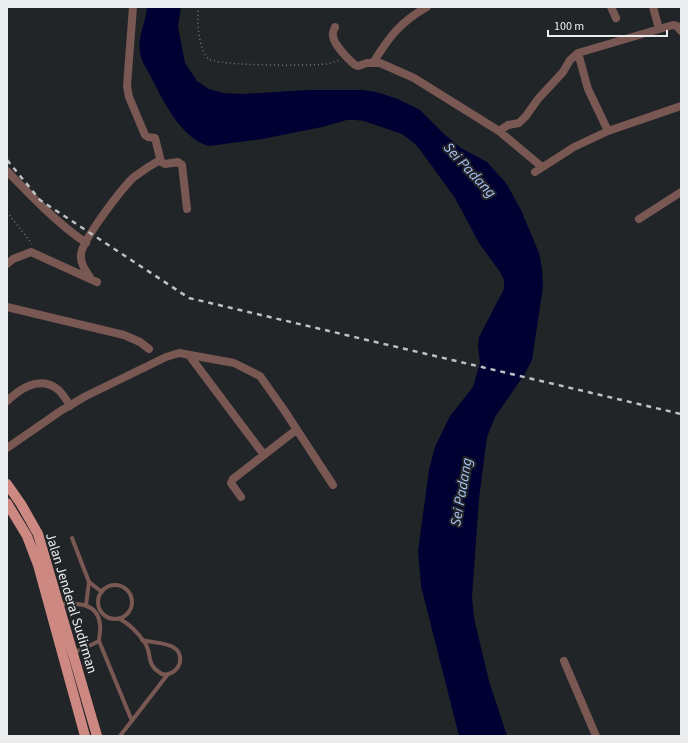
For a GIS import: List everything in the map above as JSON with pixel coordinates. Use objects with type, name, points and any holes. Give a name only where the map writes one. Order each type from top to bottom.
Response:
[{"type":"main road","name":"Jalan Jenderal Sudirman","points":[[7,484],[21,504],[38,534],[58,604],[67,654],[85,736]]},
{"type":"main road","name":"Jalan Jenderal Sudirman","points":[[7,503],[27,536],[67,654],[97,736]]},
{"type":"street","points":[[133,7],[127,91],[145,135],[155,138],[160,160],[163,164],[178,162],[182,165],[187,209]]},
{"type":"street","points":[[373,63],[396,30],[427,7]]},
{"type":"street","points":[[611,7],[616,18]]},
{"type":"street","points":[[653,7],[659,29]]},
{"type":"street","points":[[499,130],[508,124],[519,123],[538,99],[563,72],[570,60],[578,53],[673,25],[677,26],[681,31]]},
{"type":"street","points":[[335,27],[332,34],[333,39],[355,65],[358,66],[380,63],[414,78],[499,130],[542,167]]},
{"type":"street","points":[[578,53],[588,89],[608,131]]},
{"type":"street","points":[[535,172],[574,147],[608,131],[681,106]]},
{"type":"street","points":[[7,264],[14,259],[31,252],[94,280],[82,265],[81,253],[86,242],[100,220],[134,177],[160,160]]},
{"type":"street","points":[[7,171],[52,217],[86,242]]},
{"type":"street","points":[[639,219],[681,192]]},
{"type":"street","points":[[7,307],[124,335],[140,342],[149,349]]},
{"type":"street","points":[[7,448],[86,396],[166,357],[179,353],[234,363],[260,376],[333,485]]},
{"type":"street","points":[[189,355],[264,455]]},
{"type":"street","points":[[7,401],[14,394],[31,384],[38,383],[56,388],[70,406]]},
{"type":"street","points":[[241,497],[231,483],[233,479],[296,430]]},
{"type":"street","points":[[564,661],[596,736]]},
{"type":"lane","points":[[72,538],[89,582],[86,605]]},
{"type":"lane","points":[[89,582],[102,592]]},
{"type":"lane","points":[[58,604],[86,605],[97,614],[113,619],[120,619],[126,616],[130,611],[132,605],[130,592],[119,585],[113,585],[102,592],[98,602],[99,608],[106,616]]},
{"type":"lane","points":[[97,614],[100,625],[99,641],[132,721]]},
{"type":"lane","points":[[120,619],[142,640],[147,648],[151,666],[162,675],[168,674],[175,670],[180,664],[180,657],[174,647],[167,644],[142,640]]},
{"type":"lane","points":[[67,654],[85,648],[99,641]]},
{"type":"lane","points":[[120,736],[168,674]]},
{"type":"path","points":[[199,7],[197,13],[200,37],[204,53],[209,60],[217,62],[263,65],[326,64],[347,57]]},
{"type":"path","points":[[7,212],[32,243],[33,248],[31,252]]},
{"type":"water","name":"Sei Padang","points":[[147,7],[181,7],[178,27],[185,63],[197,81],[209,89],[223,93],[241,94],[308,90],[363,90],[376,92],[398,99],[420,110],[445,135],[461,148],[487,162],[506,183],[521,210],[539,253],[542,268],[543,287],[532,360],[524,375],[495,417],[487,437],[479,499],[472,597],[474,618],[489,681],[507,736],[459,736],[421,586],[418,551],[429,470],[435,447],[450,416],[473,387],[480,363],[478,346],[479,337],[504,289],[504,280],[479,243],[455,198],[421,151],[415,144],[402,134],[364,121],[347,120],[322,127],[262,139],[209,146],[199,142],[181,127],[174,117],[141,58],[139,46]]},
{"type":"railway","points":[[7,160],[40,200],[189,298],[681,414]]}]
